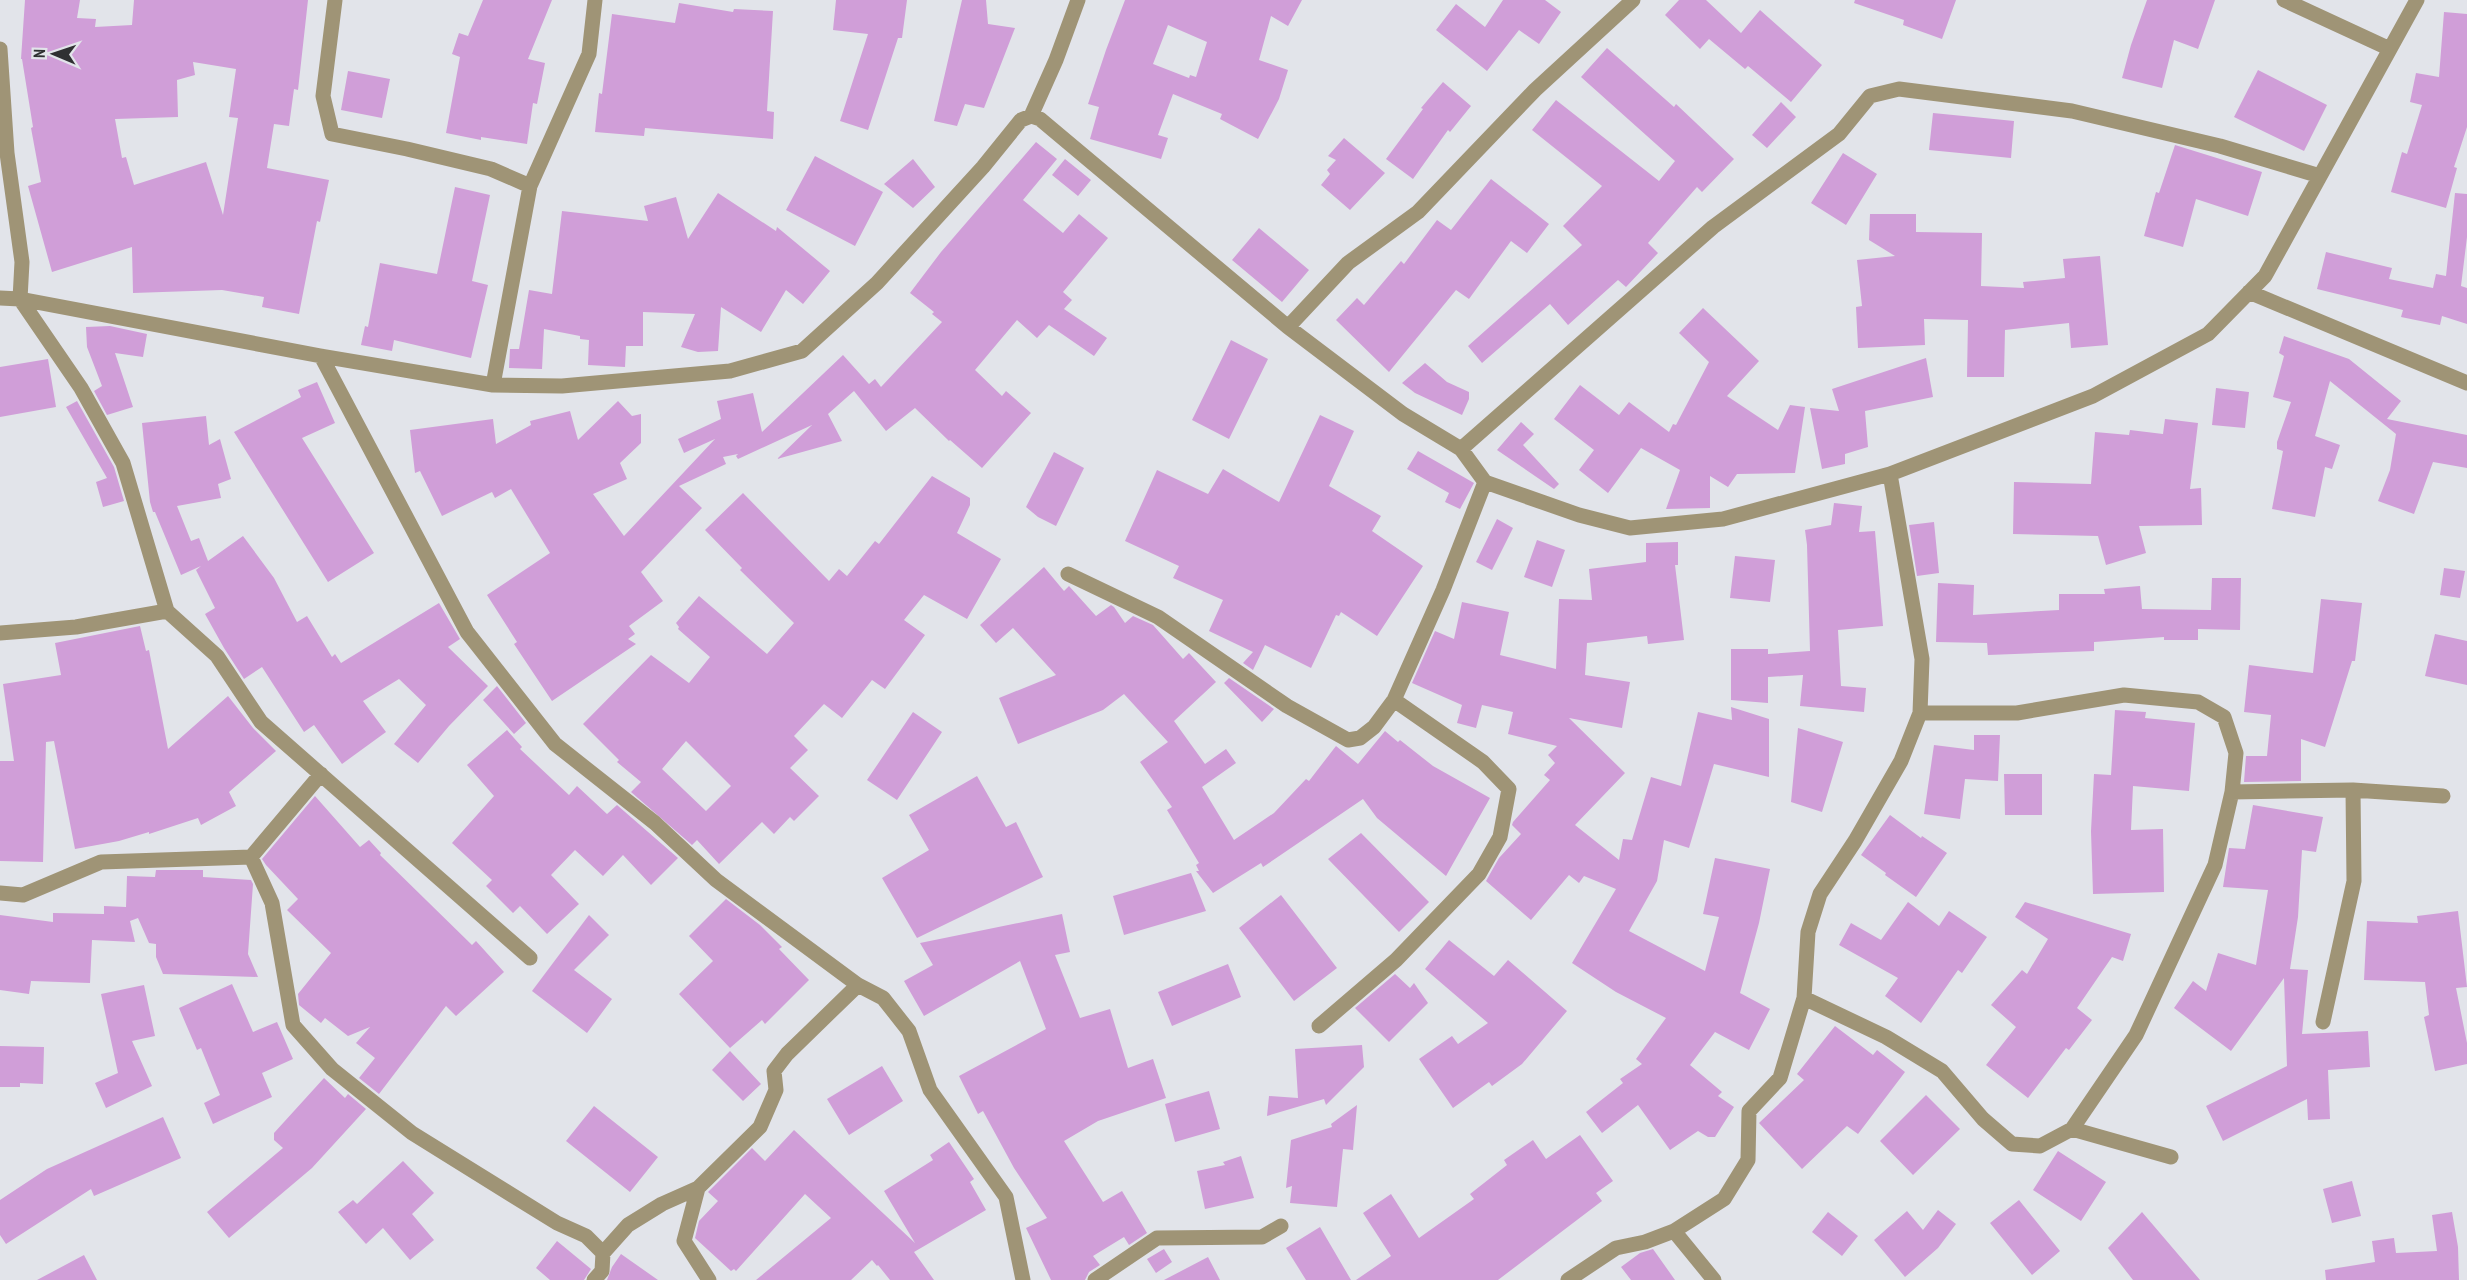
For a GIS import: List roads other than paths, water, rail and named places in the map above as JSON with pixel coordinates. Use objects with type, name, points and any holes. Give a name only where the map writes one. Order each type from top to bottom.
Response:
[{"type":"street","points":[[335,0],[323,96],[332,134],[491,169],[530,186]]},
{"type":"street","points":[[493,385],[530,186],[589,54],[595,0]]},
{"type":"street","points":[[1031,116],[1056,60],[1078,0]]},
{"type":"street","points":[[1288,327],[1348,263],[1418,212],[1535,90],[1633,0]]},
{"type":"street","points":[[2284,0],[2390,49]]},
{"type":"street","points":[[0,298],[20,299],[321,356],[493,385],[562,386],[730,371],[802,351],[877,283],[983,166],[1021,120],[1031,116],[1040,119],[1288,327],[1403,414],[1461,449],[1485,482],[1579,515],[1630,528],[1723,519],[1890,474],[2093,396],[2208,334],[2265,276],[2416,0]]},
{"type":"street","points":[[0,49],[7,153],[22,262],[20,299],[81,388],[123,463],[167,611],[217,656],[261,722],[530,958]]},
{"type":"street","points":[[1461,449],[1713,227],[1839,134],[1870,96],[1899,89],[2072,111],[2220,146],[2320,176]]},
{"type":"street","points":[[2249,292],[2467,383]]},
{"type":"street","points":[[321,356],[467,632],[555,744],[655,823],[716,880],[858,985],[883,998],[909,1030],[930,1090],[1006,1197],[1023,1280]]},
{"type":"street","points":[[1568,1280],[1616,1248],[1645,1242],[1674,1231],[1724,1200],[1748,1160],[1749,1111],[1780,1078],[1804,998],[1808,932],[1820,894],[1855,841],[1902,761],[1920,713],[1922,659],[1890,474]]},
{"type":"street","points":[[1068,574],[1158,617],[1287,706],[1348,740],[1360,738],[1374,727],[1394,700],[1443,590],[1485,482]]},
{"type":"street","points":[[0,633],[76,627],[167,611]]},
{"type":"street","points":[[1804,998],[1887,1037],[1941,1071],[1983,1119],[2012,1144],[2040,1146],[2072,1129],[2136,1035],[2215,864],[2232,792],[2236,753],[2224,717],[2198,702],[2124,695],[2017,713],[1920,713]]},
{"type":"street","points":[[1319,1026],[1396,960],[1479,874],[1500,837],[1509,789],[1483,762],[1394,700]]},
{"type":"street","points":[[0,893],[23,895],[101,862],[251,857],[321,774]]},
{"type":"street","points":[[2232,792],[2353,790],[2443,796]]},
{"type":"street","points":[[2323,1022],[2354,881],[2353,790]]},
{"type":"street","points":[[251,857],[272,903],[293,1025],[332,1069],[412,1133],[557,1223],[586,1236],[603,1253]]},
{"type":"street","points":[[594,1280],[602,1271],[603,1253],[628,1225],[662,1204],[698,1188],[760,1126],[776,1090],[774,1071],[787,1054],[858,985]]},
{"type":"street","points":[[2072,1129],[2171,1157]]},
{"type":"street","points":[[698,1188],[684,1241],[709,1280]]},
{"type":"street","points":[[1095,1280],[1157,1238],[1262,1237],[1281,1226]]},
{"type":"street","points":[[1674,1231],[1714,1280]]}]
